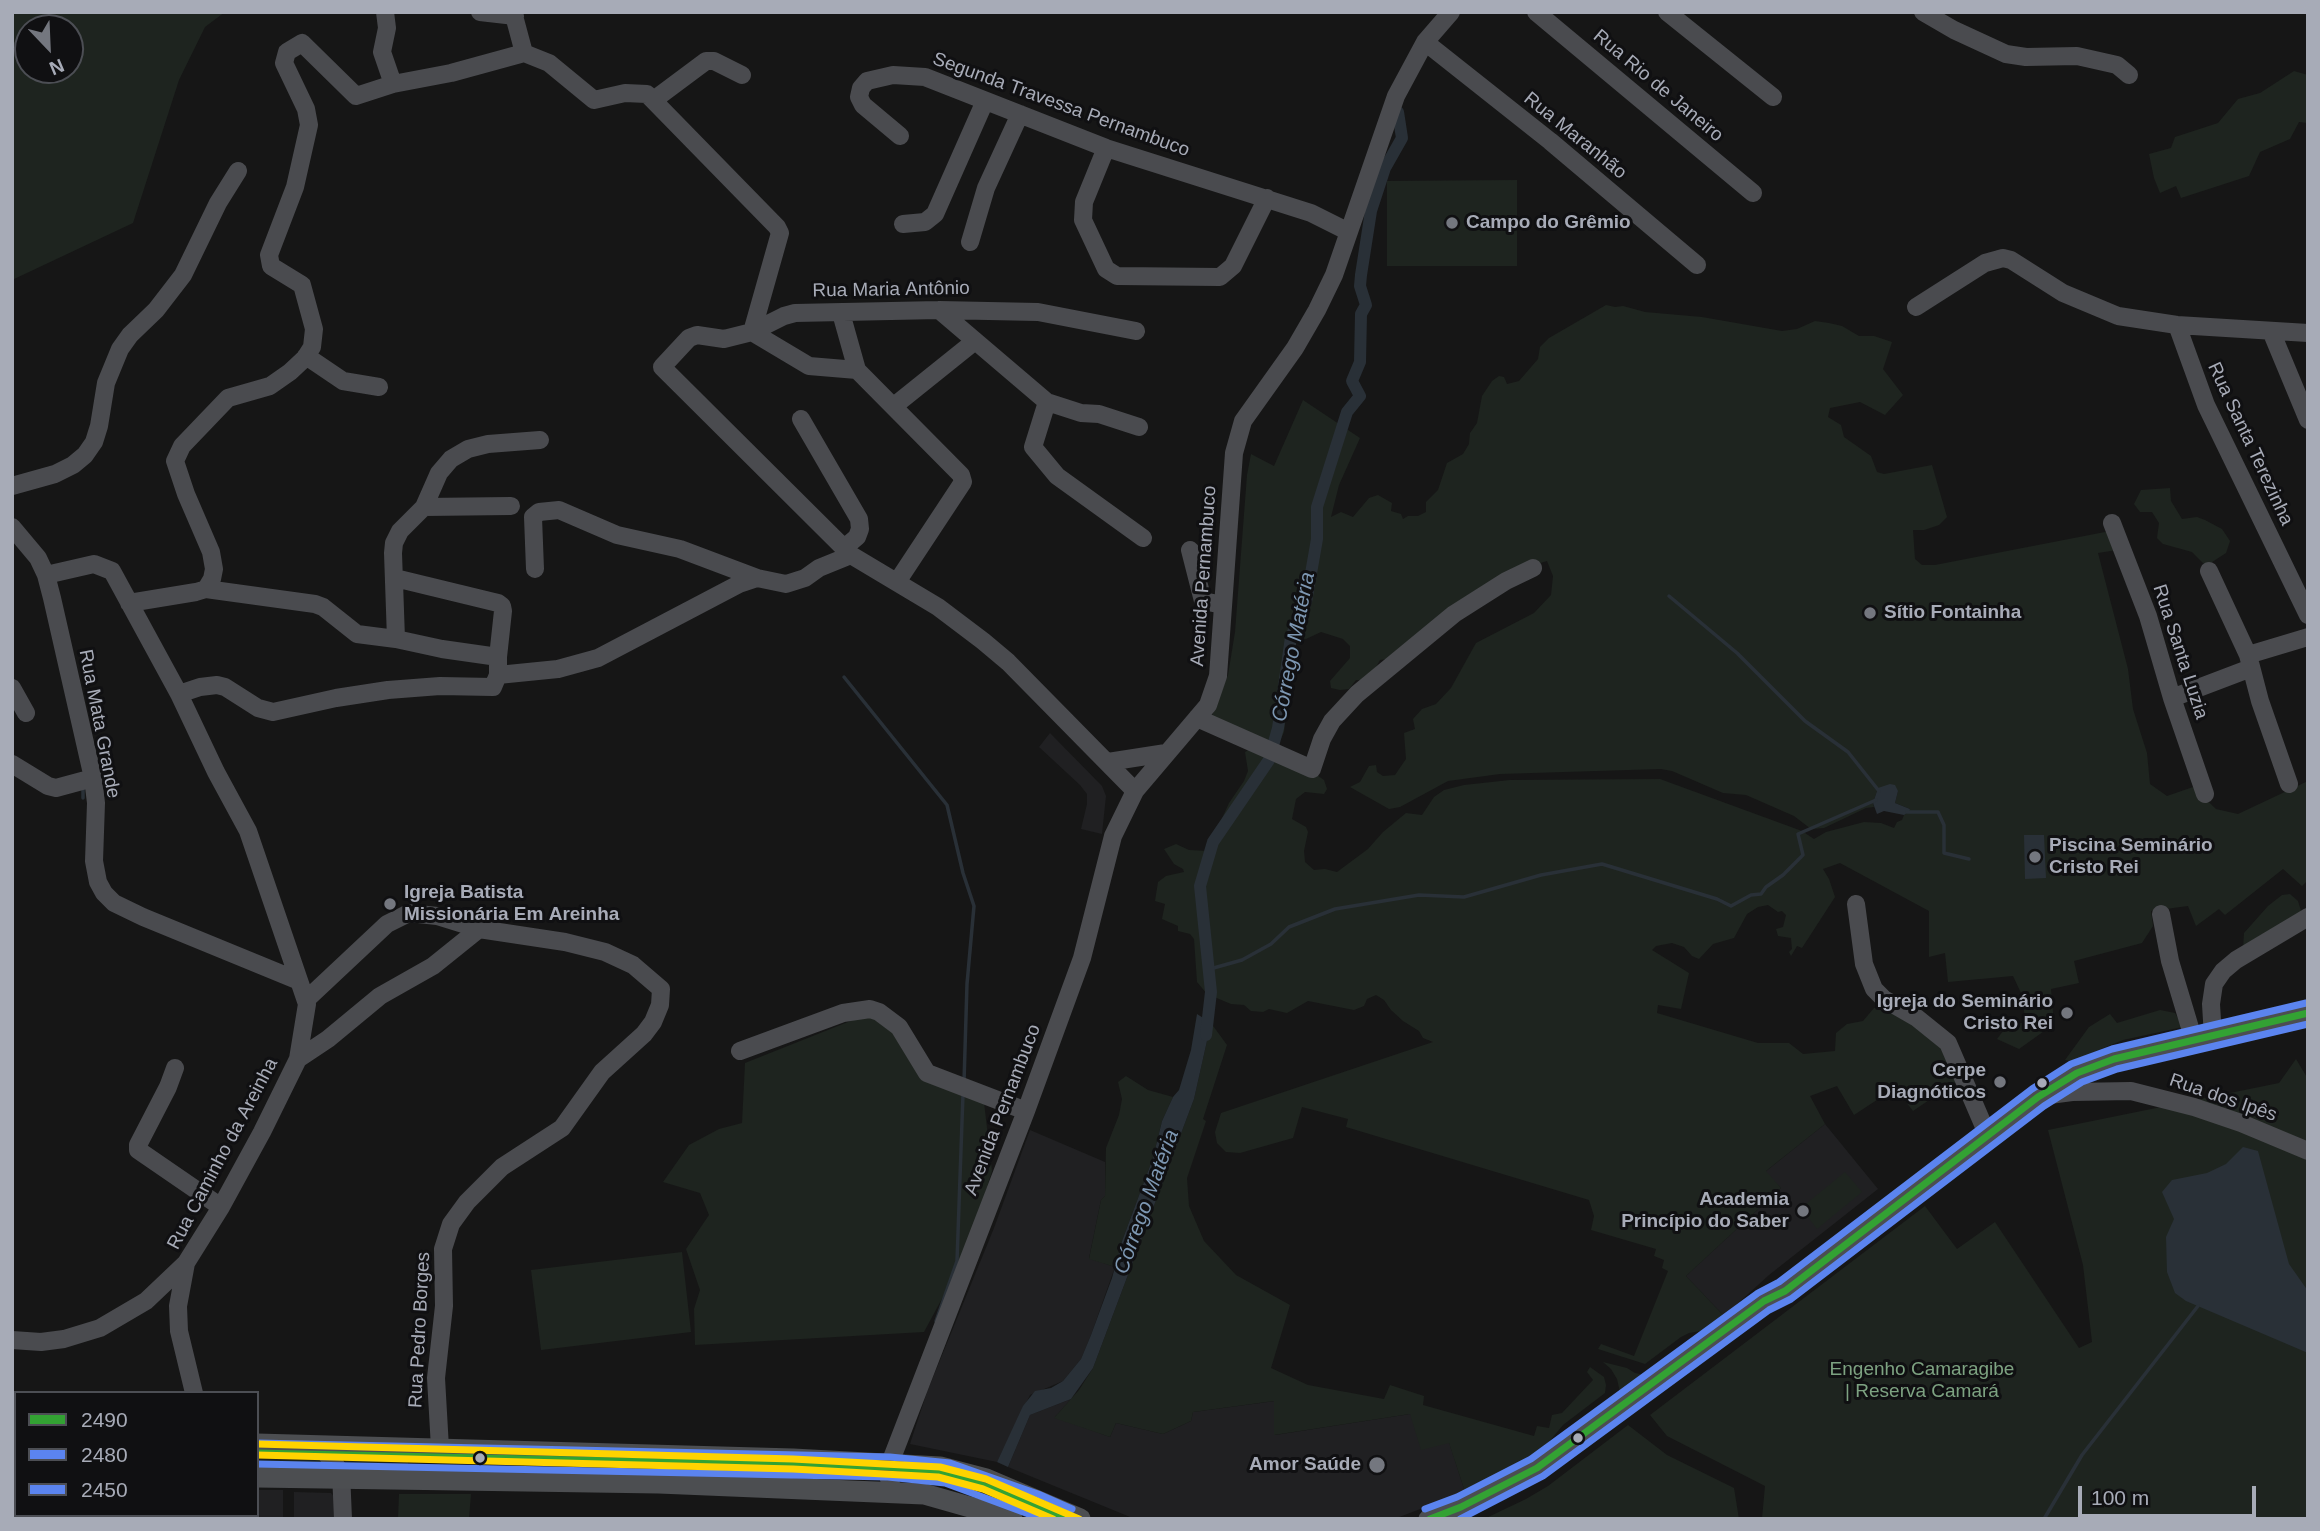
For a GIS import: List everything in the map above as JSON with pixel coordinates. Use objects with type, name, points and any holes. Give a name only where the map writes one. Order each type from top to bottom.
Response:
[{"type":"main road","points":[[1429,1519],[1461,1507],[1529,1474],[1764,1301],[1785,1291],[2038,1097],[2096,1065],[2308,1013]]},
{"type":"main road","points":[[1460,1519],[1527,1487],[1575,1455],[1772,1310],[1785,1291]]},
{"type":"main road","points":[[259,1444],[890,1463],[940,1467],[986,1479],[1080,1519]]},
{"type":"main road","points":[[259,1477],[659,1483],[924,1494],[1012,1519]]},
{"type":"street","points":[[385,12],[387,28],[382,52],[393,84]]},
{"type":"street","points":[[480,12],[514,14],[524,53]]},
{"type":"street","name":"Avenida Pernambuco","points":[[890,1463],[1082,958],[1113,836],[1135,790],[1208,705],[1217,677],[1234,453],[1243,421],[1295,348],[1317,310],[1334,275],[1396,96],[1425,42],[1451,12]]},
{"type":"street","name":"Rua Rio de Janeiro","points":[[1536,12],[1754,193]]},
{"type":"street","points":[[1667,12],[1773,97]]},
{"type":"street","points":[[1923,12],[2006,54],[2026,57],[2077,56],[2117,65],[2129,75]]},
{"type":"street","name":"Rua Maranhão","points":[[1425,42],[1697,265]]},
{"type":"street","points":[[206,589],[214,569],[211,552],[175,461],[182,446],[228,398],[270,386],[290,372],[312,347],[314,329],[302,285],[293,277],[279,273],[271,266],[269,255],[295,187],[309,125],[306,109],[284,62],[287,52],[302,43],[356,96],[393,84],[451,74],[524,53],[555,68],[594,100],[625,93],[648,94],[778,227],[780,233],[752,332],[809,366],[857,370]]},
{"type":"street","points":[[655,99],[706,61],[714,61],[742,75]]},
{"type":"street","name":"Segunda Travessa Pernambuco","points":[[900,136],[863,105],[859,97],[861,88],[867,81],[893,75],[925,77],[1106,148],[1311,213],[1349,232]]},
{"type":"street","points":[[903,224],[925,222],[935,214],[985,101]]},
{"type":"street","points":[[970,242],[986,188],[1020,114]]},
{"type":"street","points":[[1106,148],[1084,202],[1083,220],[1106,269],[1117,276],[1220,277],[1233,266],[1267,198]]},
{"type":"street","points":[[12,486],[55,474],[73,466],[85,455],[94,442],[106,383],[120,349],[130,335],[156,310],[183,275],[218,203],[238,171]]},
{"type":"street","points":[[1916,307],[1985,263],[2003,258],[2011,260],[2063,293],[2118,316],[2177,326],[2308,333]]},
{"type":"street","points":[[939,310],[1047,402],[1139,427]]},
{"type":"street","name":"Rua Maria Antônio","points":[[848,552],[662,367],[688,338],[697,335],[724,339],[752,332],[795,313],[939,310],[1038,312],[1136,331]]},
{"type":"street","points":[[841,313],[857,370],[961,475],[963,482],[897,582]]},
{"type":"street","name":"Rua Santa Terezinha","points":[[2177,326],[2206,405],[2308,615]]},
{"type":"street","points":[[2271,331],[2308,420]]},
{"type":"street","points":[[894,406],[975,341]]},
{"type":"street","points":[[306,356],[343,381],[379,387]]},
{"type":"street","points":[[1047,402],[1033,447],[1057,476],[1143,538]]},
{"type":"street","points":[[535,569],[533,517],[539,512],[559,510],[617,535],[680,550],[757,578],[786,584],[805,578],[848,552],[860,529],[859,519],[801,419]]},
{"type":"street","points":[[396,639],[394,543],[400,531],[424,507],[439,473],[451,459],[468,449],[488,444],[540,440]]},
{"type":"street","points":[[424,507],[510,506]]},
{"type":"street","name":"Rua Santa Luzia","points":[[2112,523],[2148,616],[2172,698],[2205,794]]},
{"type":"street","name":"Rua Mata Grande","points":[[12,527],[28,544],[46,575],[93,778],[96,803],[95,872],[98,882],[109,898],[143,917],[299,981]]},
{"type":"street","points":[[1190,550],[1203,601],[1223,605]]},
{"type":"street","points":[[848,552],[938,607],[1008,662],[1135,790]]},
{"type":"street","name":"Rua Caminho da Areinha","points":[[46,575],[94,564],[112,571],[248,831],[306,1000],[307,1013],[298,1059],[221,1207],[186,1263],[178,1306],[179,1331],[194,1391]]},
{"type":"street","points":[[1197,718],[1312,769],[1332,720],[1357,694],[1454,614],[1506,581],[1533,568]]},
{"type":"street","points":[[2209,571],[2249,662],[2289,784]]},
{"type":"street","points":[[395,578],[502,606],[496,673]]},
{"type":"street","points":[[175,688],[217,685],[225,687],[258,708],[273,712],[336,698],[440,686],[496,673],[558,669],[579,665],[739,584],[757,578]]},
{"type":"street","points":[[129,603],[196,593],[206,589],[315,604],[323,607],[357,634],[442,649],[496,673]]},
{"type":"street","points":[[2172,698],[2308,637]]},
{"type":"street","points":[[12,688],[26,713]]},
{"type":"street","points":[[1108,762],[1166,753]]},
{"type":"street","points":[[12,764],[56,788],[93,778]]},
{"type":"street","points":[[1856,904],[1868,978],[1884,999],[1917,1018],[1948,1043],[1988,1136]]},
{"type":"street","points":[[306,1000],[376,933],[409,912],[456,920],[482,929]]},
{"type":"street","points":[[2161,914],[2170,961],[2203,1039]]},
{"type":"street","points":[[2203,1039],[2214,984],[2223,971],[2236,960],[2308,917]]},
{"type":"street","name":"Rua Caminho da Areinha","points":[[298,1059],[328,1039],[380,996],[433,966],[482,929]]},
{"type":"street","name":"Rua Pedro Borges","points":[[440,1448],[436,1378],[444,1306],[443,1249],[451,1224],[467,1202],[502,1167],[562,1128],[602,1072],[644,1034],[658,1013],[661,998],[661,989],[644,972],[621,958],[565,942],[482,929]]},
{"type":"street","points":[[740,1051],[843,1013],[870,1009],[879,1012],[899,1027],[927,1073],[1026,1111]]},
{"type":"street","points":[[176,1068],[169,1087],[138,1145],[138,1150],[221,1207]]},
{"type":"street","name":"Rua dos Ipês","points":[[2038,1097],[2072,1092],[2131,1091],[2194,1107],[2241,1123],[2308,1152]]},
{"type":"street","points":[[12,1339],[41,1342],[64,1339],[100,1328],[146,1301],[186,1263]]},
{"type":"street","points":[[319,1445],[338,1466],[343,1479],[343,1519]]},
{"type":"street","points":[[890,1463],[888,1476],[894,1493]]},
{"type":"shaded area","points":[[1050,733],[1102,786],[1106,796],[1102,834],[1081,829],[1087,794],[1039,747]]},
{"type":"shaded area","name":"Academia Princípio do Saber","points":[[1825,1124],[1878,1189],[1769,1275],[1724,1316],[1686,1276],[1781,1188],[1765,1172]]},
{"type":"shaded area","points":[[1030,1130],[1105,1162],[1105,1196],[1101,1200],[1089,1258],[1115,1267],[1091,1335],[1081,1359],[1063,1381],[1030,1395],[997,1462],[910,1444],[927,1392],[994,1228]]},
{"type":"shaded area","points":[[1071,1399],[1055,1417],[1110,1437],[1116,1423],[1163,1434],[1191,1421],[1193,1412],[1275,1401],[1275,1435],[1410,1414],[1449,1442],[1465,1492],[1394,1519],[1135,1519],[1008,1467],[1030,1415]]},
{"type":"shaded area","points":[[259,1490],[283,1490],[283,1519],[234,1519],[259,1517]]},
{"type":"shaded area","points":[[294,1492],[331,1493],[336,1499],[336,1519],[294,1519]]},
{"type":"green space","points":[[12,12],[225,12],[205,27],[179,80],[133,223],[12,280]]},
{"type":"green space","points":[[2294,71],[2308,75],[2308,123],[2299,122],[2290,139],[2260,152],[2249,176],[2181,198],[2176,186],[2160,193],[2149,154],[2171,148],[2175,137],[2218,123],[2238,99],[2260,93]]},
{"type":"green space","name":"Campo do Grêmio","points":[[1517,180],[1517,266],[1387,266],[1387,181]]},
{"type":"green space","points":[[1606,305],[1645,312],[1702,317],[1782,331],[1797,329],[1815,321],[1842,326],[1859,336],[1874,336],[1892,342],[1883,369],[1903,395],[1885,415],[1860,402],[1830,408],[1828,417],[1841,425],[1844,437],[1871,456],[1877,472],[1884,474],[1932,465],[1947,517],[1939,525],[1913,530],[1915,559],[1922,565],[1935,565],[2110,531],[2117,550],[2098,553],[2128,669],[2133,709],[2147,753],[2150,784],[2167,796],[2193,787],[2216,809],[2238,814],[2308,781],[2308,880],[2302,886],[2283,869],[2225,915],[2219,909],[2196,926],[2188,906],[2151,911],[2153,926],[2142,943],[2074,961],[2079,983],[2051,989],[2054,1024],[2019,1049],[1997,1039],[2009,1023],[2026,1023],[2021,993],[2013,976],[1948,982],[1945,953],[1929,957],[1929,911],[1840,863],[1823,869],[1835,897],[1802,948],[1797,946],[1791,956],[1791,938],[1778,936],[1776,929],[1783,927],[1786,915],[1768,905],[1758,907],[1747,914],[1734,938],[1713,944],[1699,959],[1684,947],[1672,943],[1656,946],[1652,950],[1689,973],[1681,1009],[1658,1005],[1657,1013],[1758,1043],[1789,1043],[1803,1054],[1835,1051],[1836,1033],[1847,1024],[1863,1021],[1874,1008],[1889,1007],[1948,1043],[1960,1079],[1913,1111],[1895,1088],[1854,1115],[1837,1086],[1810,1096],[1825,1124],[1766,1171],[1781,1188],[1686,1276],[1724,1316],[1707,1330],[1681,1337],[1645,1364],[1598,1349],[1601,1344],[1634,1356],[1668,1271],[1662,1268],[1664,1260],[1654,1256],[1656,1249],[1591,1230],[1594,1216],[1589,1200],[1346,1127],[1348,1119],[1302,1107],[1293,1138],[1240,1153],[1226,1152],[1217,1143],[1215,1132],[1221,1113],[1433,1042],[1423,1038],[1419,1031],[1403,1021],[1376,995],[1367,999],[1364,1006],[1354,1010],[1308,1001],[1287,1013],[1269,1009],[1263,1012],[1251,1011],[1244,1005],[1231,1004],[1207,994],[1197,982],[1194,939],[1190,934],[1178,931],[1178,926],[1162,919],[1165,904],[1155,901],[1158,882],[1166,876],[1184,872],[1174,864],[1164,849],[1176,844],[1189,850],[1207,851],[1229,803],[1244,781],[1248,771],[1245,752],[1252,748],[1311,771],[1324,780],[1327,789],[1324,794],[1305,792],[1296,799],[1292,819],[1306,827],[1308,832],[1305,862],[1314,870],[1337,872],[1368,849],[1406,813],[1422,815],[1434,797],[1444,790],[1510,780],[1660,779],[1802,831],[1814,839],[1826,832],[1864,822],[1881,823],[1894,828],[1909,812],[1910,809],[1895,803],[1898,791],[1878,788],[1874,807],[1866,808],[1824,828],[1811,829],[1794,816],[1746,795],[1723,793],[1672,771],[1661,769],[1500,774],[1448,781],[1400,807],[1389,809],[1350,787],[1360,782],[1369,766],[1376,765],[1377,772],[1383,776],[1395,775],[1406,759],[1404,733],[1415,729],[1413,719],[1422,709],[1436,704],[1451,688],[1476,643],[1534,613],[1551,595],[1553,576],[1547,561],[1524,568],[1387,659],[1380,660],[1369,680],[1356,680],[1349,689],[1331,688],[1330,681],[1350,658],[1350,646],[1343,639],[1321,632],[1306,639],[1297,636],[1284,732],[1276,750],[1211,718],[1228,675],[1235,632],[1247,475],[1251,454],[1274,466],[1303,400],[1360,438],[1339,485],[1331,517],[1341,512],[1353,517],[1369,498],[1378,495],[1392,503],[1391,511],[1401,514],[1403,519],[1418,516],[1426,512],[1426,502],[1438,490],[1447,463],[1463,454],[1469,444],[1470,433],[1477,423],[1482,396],[1492,381],[1499,376],[1504,377],[1507,384],[1519,381],[1538,359],[1540,347],[1549,338]]},
{"type":"green space","points":[[2170,488],[2171,501],[2182,519],[2197,517],[2205,520],[2222,529],[2230,541],[2226,553],[2206,566],[2192,552],[2163,544],[2157,538],[2159,523],[2152,512],[2140,512],[2134,504],[2141,490]]},
{"type":"green space","points":[[2290,894],[2298,901],[2302,914],[2243,949],[2244,933],[2268,906],[2282,895]]},
{"type":"green space","points":[[2160,1010],[2175,1013],[2183,1027],[2123,1040],[2072,1061],[2065,1060],[2089,1027],[2110,1014],[2117,1023]]},
{"type":"green space","points":[[863,1016],[895,1023],[917,1067],[984,1102],[992,1171],[967,1252],[924,1332],[695,1345],[694,1309],[700,1290],[686,1249],[709,1215],[700,1193],[663,1182],[689,1145],[719,1129],[742,1123],[745,1063]]},
{"type":"green space","points":[[1211,1023],[1227,1045],[1187,1178],[1189,1206],[1204,1241],[1236,1275],[1290,1305],[1271,1368],[1308,1385],[1384,1399],[1390,1385],[1424,1396],[1423,1405],[1534,1436],[1537,1426],[1549,1428],[1552,1415],[1562,1413],[1593,1380],[1587,1372],[1590,1367],[1604,1377],[1605,1393],[1563,1425],[1539,1454],[1465,1492],[1449,1443],[1421,1450],[1410,1414],[1274,1435],[1274,1401],[1193,1412],[1191,1421],[1163,1434],[1116,1423],[1110,1437],[1054,1418],[1079,1390],[1093,1368],[1194,1099]]},
{"type":"green space","name":"Engenho Camaragibe | Reserva Camará","points":[[2296,1059],[2308,1079],[2308,1519],[1762,1519],[1765,1486],[1667,1436],[1650,1415],[1925,1206],[1957,1249],[1995,1222],[2079,1348],[2092,1342],[2083,1265],[2048,1130],[2279,1083]]},
{"type":"green space","points":[[1126,1076],[1148,1090],[1173,1097],[1162,1121],[1153,1158],[1115,1267],[1089,1259],[1101,1200],[1105,1196],[1106,1148],[1119,1115],[1122,1099],[1118,1082]]},
{"type":"green space","points":[[1845,1172],[1862,1192],[1817,1229],[1801,1208]]},
{"type":"green space","points":[[682,1252],[691,1332],[541,1350],[531,1270]]},
{"type":"green space","points":[[1603,1362],[1651,1376],[1617,1401],[1620,1392],[1617,1379]]},
{"type":"green space","points":[[1628,1425],[1667,1455],[1734,1488],[1739,1519],[1484,1519],[1548,1486]]},
{"type":"green space","points":[[259,1456],[324,1458],[332,1469],[259,1467]]},
{"type":"green space","points":[[344,1458],[406,1459],[409,1465],[404,1470],[347,1469]]},
{"type":"green space","points":[[399,1494],[471,1494],[469,1519],[398,1519]]},
{"type":"water","points":[[1895,785],[1898,791],[1895,803],[1910,809],[1904,815],[1884,811],[1877,814],[1873,803],[1878,788]]},
{"type":"water","name":"Piscina Seminário Cristo Rei","points":[[2024,835],[2044,835],[2046,878],[2025,879]]},
{"type":"water","points":[[1197,1014],[1211,1023],[1194,1099],[1093,1368],[1071,1399],[1030,1415],[1008,1467],[997,1462],[1023,1406],[1035,1391],[1051,1388],[1063,1381],[1081,1359],[1153,1158],[1162,1121],[1179,1090],[1191,1050]]},
{"type":"water","points":[[2243,1147],[2258,1151],[2289,1264],[2308,1291],[2308,1353],[2186,1301],[2175,1293],[2167,1272],[2166,1237],[2174,1219],[2162,1192],[2172,1180],[2207,1173],[2226,1164]]},
{"type":"waterway","name":"Córrego Matéria","points":[[1206,1035],[1211,992],[1200,886],[1213,842],[1269,760],[1278,728],[1291,637],[1306,602],[1317,539],[1317,507],[1347,412],[1360,396],[1352,381],[1360,362],[1361,314],[1366,305],[1360,286],[1361,275],[1371,211],[1385,168],[1402,138],[1398,112]]},
{"type":"waterway","points":[[1669,596],[1737,653],[1805,721],[1848,752],[1879,791]]},
{"type":"waterway","points":[[844,677],[947,805],[963,873],[974,906],[967,984],[964,1082]]},
{"type":"waterway","points":[[83,789],[83,798]]},
{"type":"waterway","points":[[1210,969],[1242,960],[1271,944],[1289,927],[1335,909],[1419,895],[1464,897],[1541,875],[1602,864],[1717,899],[1731,906],[1751,895],[1761,894],[1803,855],[1798,834],[1876,800]]},
{"type":"waterway","points":[[1907,812],[1938,812],[1944,825],[1944,853],[1969,859]]},
{"type":"waterway","points":[[936,1321],[957,1261],[963,1094]]},
{"type":"waterway","points":[[2044,1519],[2082,1455],[2198,1306]]},
{"type":"transit line","name":"2450","points":[[1425,1509],[1457,1497],[1531,1459],[1758,1293],[1779,1282],[2032,1089],[2071,1064],[2112,1049],[2306,1003]]},
{"type":"transit line","name":"2490","points":[[1430,1519],[1461,1507],[1537,1468],[1764,1301],[1785,1291],[2038,1097],[2077,1073],[2114,1059],[2308,1013]]},
{"type":"transit line","name":"2480","points":[[1460,1519],[1543,1476],[1769,1310],[1791,1299],[2044,1106],[2082,1082],[2117,1069],[2308,1024]]},
{"type":"transit line","name":"2450","points":[[259,1443],[890,1457],[950,1463],[1072,1509]]},
{"type":"transit line","points":[[259,1444],[793,1459],[940,1467],[986,1479],[1079,1519]]},
{"type":"transit line","name":"2490","points":[[259,1453],[889,1467],[947,1473],[1035,1504],[1067,1519]]},
{"type":"transit line","points":[[259,1455],[793,1469],[938,1477],[983,1489],[1053,1519]]},
{"type":"transit line","name":"2480","points":[[259,1464],[888,1477],[945,1483],[1042,1519]]},
{"type":"place","name":"Campo do Grêmio","points":[[1452,223]]},
{"type":"place","name":"Sítio Fontainha","points":[[1870,613]]},
{"type":"place","name":"Piscina Seminário Cristo Rei","points":[[2035,857]]},
{"type":"place","name":"Igreja Batista Missionária Em Areinha","points":[[390,904]]},
{"type":"place","name":"Igreja do Seminário Cristo Rei","points":[[2067,1013]]},
{"type":"place","name":"Cerpe Diagnóticos","points":[[2000,1082]]},
{"type":"place","name":"Academia Princípio do Saber","points":[[1803,1211]]},
{"type":"place","name":"Amor Saúde","points":[[1377,1465]]}]
